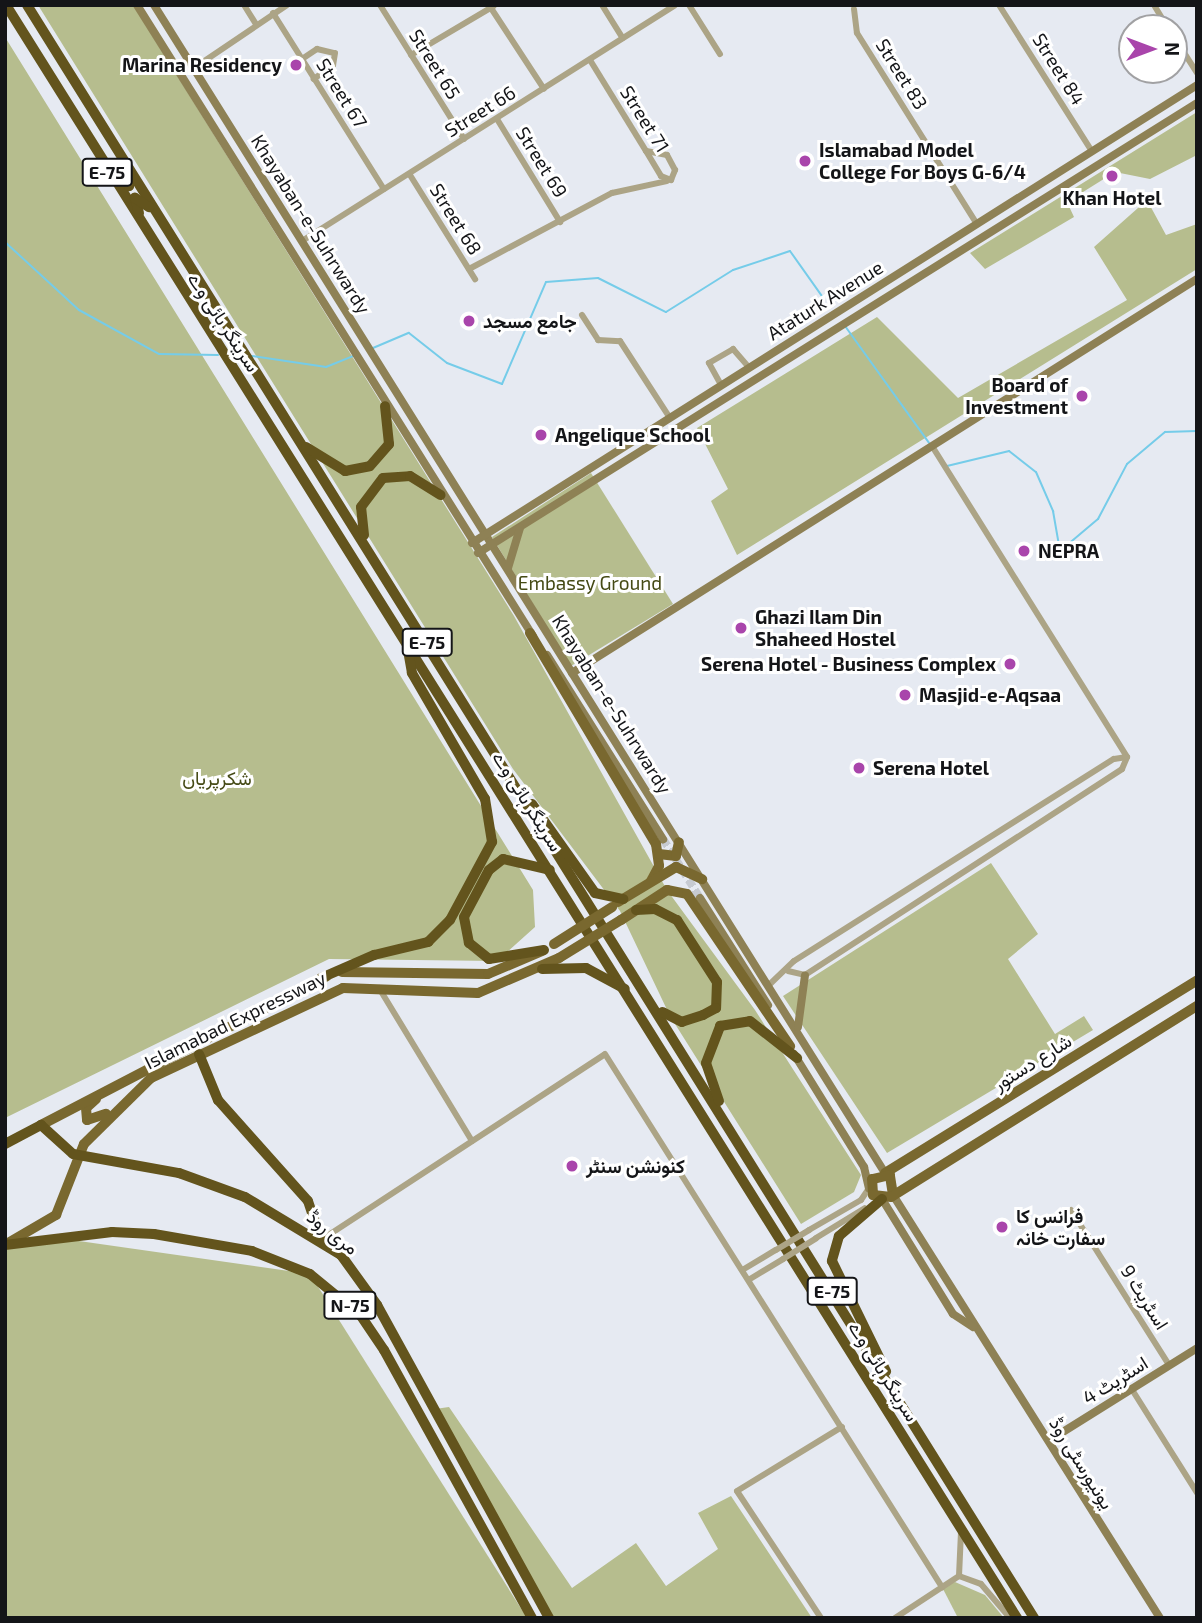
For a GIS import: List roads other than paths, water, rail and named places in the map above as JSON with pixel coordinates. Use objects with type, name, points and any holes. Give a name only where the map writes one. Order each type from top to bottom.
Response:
[{"type":"highway","name":"سرینگر ہائی وے","points":[[6,5],[204,324],[627,990],[1017,1618]]},
{"type":"highway","name":"سرینگر ہائی وے","points":[[27,5],[71,70],[301,444],[657,1009],[1034,1618]]},
{"type":"highway","points":[[44,69],[128,187],[131,179],[71,70]]},
{"type":"highway","points":[[204,324],[135,198],[144,198],[214,302]]},
{"type":"highway","points":[[301,444],[334,467],[361,470],[389,444],[385,406]]},
{"type":"highway","points":[[367,546],[361,507],[383,478],[410,476],[441,495]]},
{"type":"highway","points":[[321,978],[374,955],[428,942],[450,920],[492,842],[485,799],[412,673],[407,645]]},
{"type":"highway","points":[[520,793],[543,814],[595,893],[623,899]]},
{"type":"highway","points":[[544,950],[489,959],[469,943],[464,917],[489,870],[503,859],[550,870]]},
{"type":"highway","points":[[636,910],[662,910],[677,920],[719,993],[716,1008],[695,1019],[671,1019],[657,1009]]},
{"type":"highway","points":[[542,969],[586,968],[627,990]]},
{"type":"highway","points":[[728,1125],[706,1063],[720,1026],[750,1021],[797,1058]]},
{"type":"highway","points":[[199,1054],[218,1100],[308,1202],[321,1240]]},
{"type":"highway","points":[[5,1144],[41,1125]]},
{"type":"highway","name":"مری روڈ","points":[[41,1125],[78,1156],[207,1182],[321,1240],[341,1255],[432,1403],[550,1618]]},
{"type":"highway","points":[[884,1198],[839,1236],[832,1261],[875,1340],[890,1384]]},
{"type":"highway","name":"N-75","points":[[5,1245],[112,1232],[154,1234],[285,1261],[361,1316],[418,1410],[532,1618]]},
{"type":"highway","points":[[418,1410],[432,1403]]},
{"type":"main road","points":[[530,633],[659,854],[651,881]]},
{"type":"main road","points":[[659,854],[676,856],[678,842]]},
{"type":"main road","name":"Islamabad Expressway","points":[[41,1125],[119,1081],[321,978],[358,970],[488,974],[544,950],[676,867],[702,879]]},
{"type":"main road","name":"Islamabad Expressway","points":[[5,1245],[56,1215],[69,1194],[78,1156],[129,1097],[199,1054],[317,997],[378,986],[478,993],[542,969],[667,890],[687,894],[699,902],[790,1046]]},
{"type":"main road","name":"شارع دستور","points":[[869,1188],[885,1173],[1197,980]]},
{"type":"main road","points":[[884,1198],[1197,1006]]},
{"type":"main road","points":[[119,1081],[88,1105],[86,1119],[99,1120],[129,1097]]},
{"type":"main road","points":[[884,1198],[895,1184],[885,1173]]},
{"type":"main road","points":[[869,1188],[884,1198]]},
{"type":"street","name":"Khayaban-e-Suhrwardy","points":[[137,5],[441,495],[663,839]]},
{"type":"street","name":"Khayaban-e-Suhrwardy","points":[[153,5],[678,842],[770,984],[885,1173]]},
{"type":"street","points":[[244,5],[256,24]]},
{"type":"street","points":[[194,68],[287,5]]},
{"type":"street","name":"Street 65","points":[[380,5],[464,139]]},
{"type":"street","points":[[601,5],[623,38]]},
{"type":"street","name":"Street 66","points":[[302,242],[675,5]]},
{"type":"street","points":[[689,5],[720,54]]},
{"type":"street","name":"Street 84","points":[[999,5],[1091,150]]},
{"type":"street","points":[[411,55],[491,6],[544,89]]},
{"type":"street","name":"Street 83","points":[[854,9],[857,33],[977,224]]},
{"type":"street","name":"Street 67","points":[[273,13],[384,189]]},
{"type":"street","points":[[302,59],[317,49],[335,53],[333,65],[314,79]]},
{"type":"street","name":"Street 71","points":[[590,60],[646,151],[667,181],[675,170],[667,155],[646,151]]},
{"type":"street","name":"Ataturk Avenue","points":[[472,542],[668,415],[1197,85]]},
{"type":"street","name":"Ataturk Avenue","points":[[478,553],[1197,103]]},
{"type":"street","name":"Street 69","points":[[497,119],[561,222]]},
{"type":"street","name":"Street 68","points":[[410,175],[475,279]]},
{"type":"street","points":[[469,269],[561,222],[612,192],[667,181]]},
{"type":"street","points":[[950,241],[958,252]]},
{"type":"street","points":[[572,673],[1197,279]]},
{"type":"street","points":[[582,315],[598,340],[620,341],[668,415]]},
{"type":"street","points":[[334,323],[349,319]]},
{"type":"street","points":[[720,383],[709,363],[733,349],[748,366]]},
{"type":"street","points":[[932,446],[1127,757]]},
{"type":"street","points":[[508,571],[511,542],[521,526]]},
{"type":"street","points":[[770,984],[788,971],[794,961],[992,836],[1127,757]]},
{"type":"street","points":[[788,971],[805,975],[999,846],[1122,769],[1127,757]]},
{"type":"street","points":[[992,836],[999,846]]},
{"type":"street","points":[[979,845],[986,856]]},
{"type":"street","points":[[798,1031],[805,975]]},
{"type":"street","points":[[378,986],[472,1142]]},
{"type":"street","points":[[744,1269],[861,1200],[869,1188],[853,1149],[790,1046]]},
{"type":"street","points":[[321,1240],[605,1054],[744,1269],[942,1587]]},
{"type":"street","points":[[853,1149],[865,1141]]},
{"type":"street","points":[[750,1279],[884,1198]]},
{"type":"street","name":"یونیورسٹی روڈ","points":[[884,1198],[953,1314],[972,1327]]},
{"type":"street","name":"یونیورسٹی روڈ","points":[[884,1198],[966,1306],[972,1327],[1050,1440],[1160,1618]]},
{"type":"street","name":"اسٹریٹ 9","points":[[1071,1210],[1169,1365]]},
{"type":"street","name":"اسٹریٹ 4","points":[[1050,1440],[1197,1348]]},
{"type":"street","points":[[1131,1388],[1197,1493]]},
{"type":"street","points":[[821,1618],[737,1491],[842,1427]]},
{"type":"street","points":[[959,1576],[961,1531]]},
{"type":"street","points":[[895,1618],[959,1576]]},
{"type":"street","points":[[959,1576],[981,1584],[1010,1618]]},
{"type":"waterway","points":[[5,242],[79,310],[159,354],[218,355]]},
{"type":"waterway","points":[[373,348],[409,333],[447,363],[502,384],[546,282],[598,278],[666,312],[733,270],[790,251],[824,299]]},
{"type":"waterway","points":[[845,326],[929,443]]},
{"type":"waterway","points":[[252,356],[326,367],[355,355]]},
{"type":"waterway","points":[[947,466],[1009,451],[1036,472],[1053,511],[1060,551],[1098,519],[1127,464],[1165,432],[1197,431]]},
{"type":"tunnel","points":[[663,839],[700,898]]},
{"type":"place","name":"Marina Residency","points":[[296,65]]},
{"type":"place","name":"Islamabad Model College For Boys G-6/4","points":[[805,161]]},
{"type":"place","name":"Khan Hotel","points":[[1112,176]]},
{"type":"place","name":"جامع مسجد","points":[[469,321]]},
{"type":"place","name":"Board of Investment","points":[[1082,396]]},
{"type":"place","name":"Angelique School","points":[[541,435]]},
{"type":"place","name":"NEPRA","points":[[1024,551]]},
{"type":"place","name":"Ghazi Ilam Din Shaheed Hostel","points":[[741,628]]},
{"type":"place","name":"Serena Hotel - Business Complex","points":[[1010,664]]},
{"type":"place","name":"Masjid-e-Aqsaa","points":[[905,695]]},
{"type":"place","name":"Serena Hotel","points":[[859,768]]},
{"type":"place","name":"کنونشن سنٹر","points":[[572,1166]]},
{"type":"place","name":"فرانس کا سفارت خانہ","points":[[1002,1227]]},
{"type":"park label","name":"Embassy Ground","points":[[590,583]]},
{"type":"park label","name":"شکرپریاں","points":[[217,778]]}]
